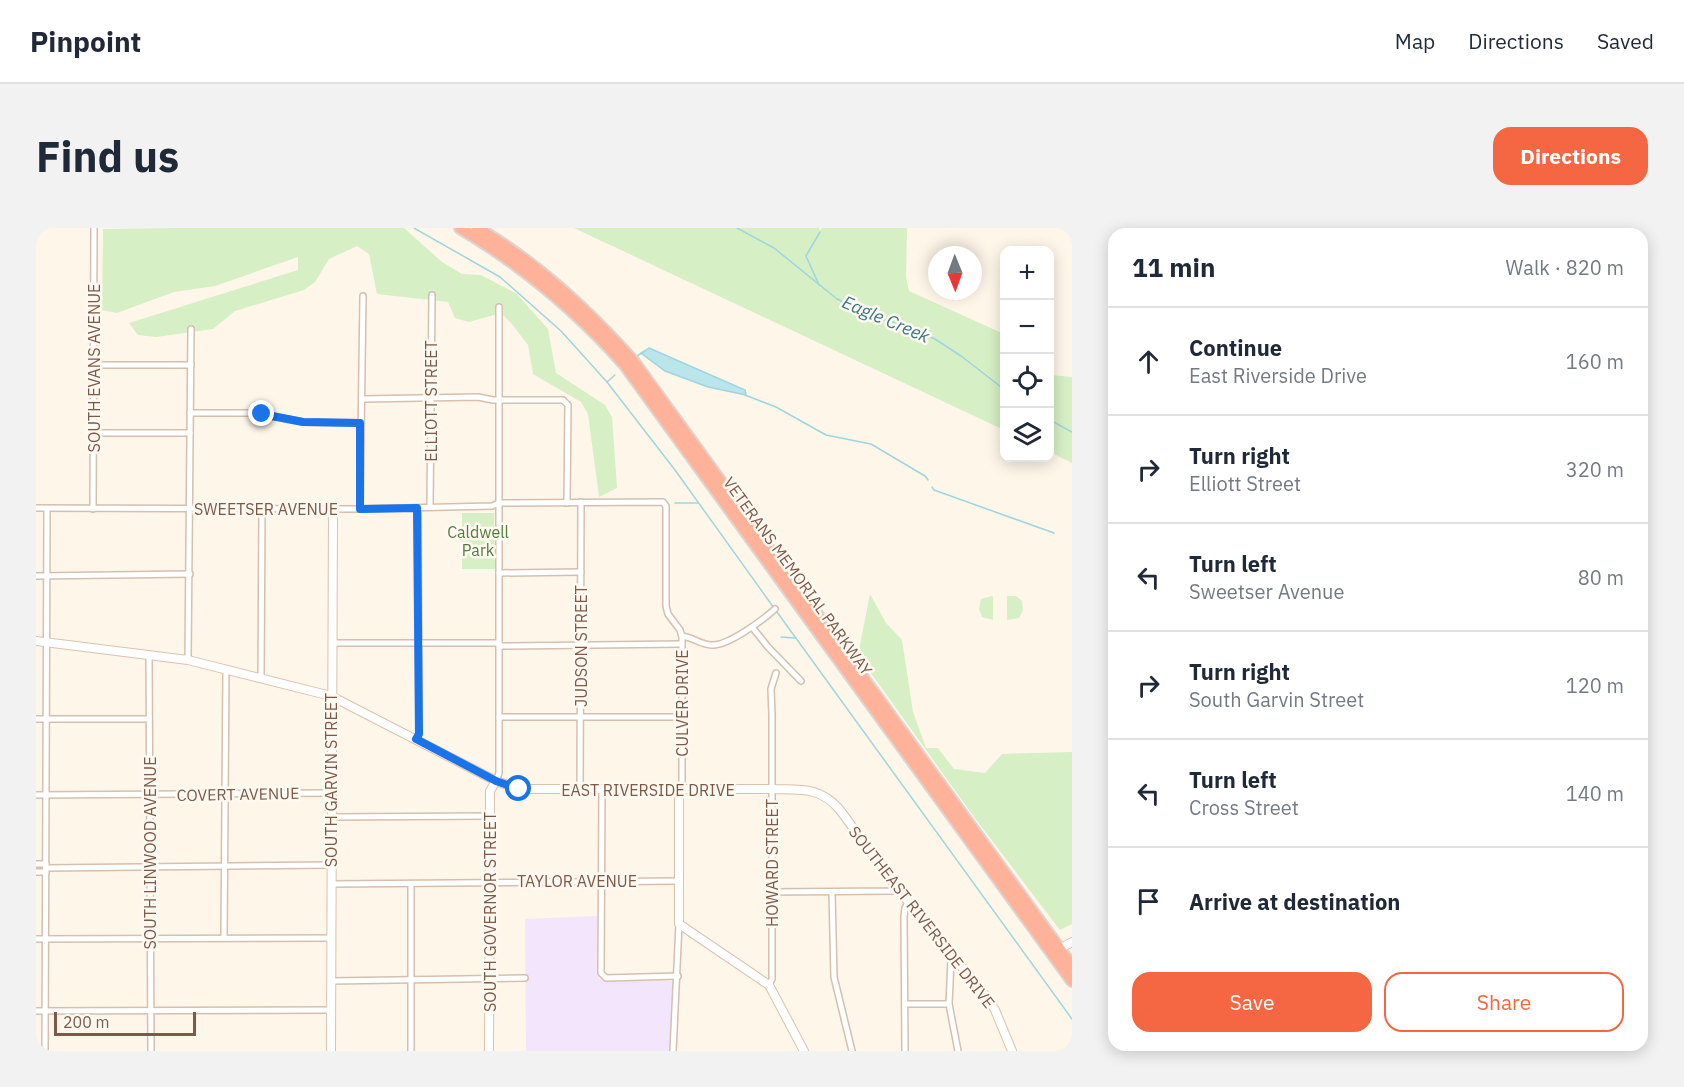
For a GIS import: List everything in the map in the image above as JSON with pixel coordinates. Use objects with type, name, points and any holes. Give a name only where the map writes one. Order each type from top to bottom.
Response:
[{"type":"highway","name":"VETERANS MEMORIAL PARKWAY","points":[[460,228],[487,244],[537,280],[576,314],[624,364],[1056,951],[1072,966]]},
{"type":"highway","name":"VETERANS MEMORIAL PARKWAY","points":[[477,228],[514,252],[560,287],[600,324],[634,362],[1056,951],[1072,981]]},
{"type":"street","name":"SOUTH EVANS AVENUE","points":[[93,509],[94,228]]},
{"type":"street","name":"ELLIOTT STREET","points":[[430,507],[432,295]]},
{"type":"street","points":[[360,509],[363,296]]},
{"type":"street","name":"SOUTH GOVERNOR STREET","points":[[489,1051],[490,791],[499,773],[499,307]]},
{"type":"street","points":[[188,660],[190,329]]},
{"type":"street","points":[[94,364],[191,365]]},
{"type":"street","points":[[363,399],[478,397],[500,400],[562,399],[568,405],[567,502]]},
{"type":"street","points":[[190,413],[253,413],[303,422],[360,423]]},
{"type":"street","points":[[93,433],[190,433]]},
{"type":"street","name":"SWEETSER AVENUE","points":[[36,508],[360,509],[492,506],[499,503],[659,501],[665,504],[665,514]]},
{"type":"street","name":"JUDSON STREET","points":[[580,790],[581,502]]},
{"type":"street","points":[[45,1051],[47,508]]},
{"type":"street","name":"SOUTH GARVIN STREET","points":[[331,1051],[333,508]]},
{"type":"street","points":[[416,739],[419,734],[417,508]]},
{"type":"street","points":[[261,678],[262,509]]},
{"type":"street","name":"CULVER DRIVE","points":[[665,514],[666,606],[668,614],[682,636],[678,976],[673,1051]]},
{"type":"street","points":[[499,573],[581,572]]},
{"type":"street","points":[[36,576],[190,574]]},
{"type":"street","points":[[682,636],[712,645],[752,627],[775,609]]},
{"type":"street","points":[[752,627],[801,681]]},
{"type":"street","name":"EAST RIVERSIDE DRIVE","points":[[36,641],[188,660],[331,696],[496,781],[519,789],[772,789],[819,793]]},
{"type":"street","points":[[332,643],[682,644]]},
{"type":"street","name":"SOUTH LINWOOD AVENUE","points":[[149,655],[151,1051]]},
{"type":"street","points":[[224,938],[226,669]]},
{"type":"street","name":"HOWARD STREET","points":[[769,985],[772,979],[770,698],[776,673]]},
{"type":"street","points":[[499,717],[681,717]]},
{"type":"street","points":[[36,719],[149,719]]},
{"type":"street","points":[[602,790],[601,973],[608,978],[678,976]]},
{"type":"street","name":"COVERT AVENUE","points":[[36,795],[331,793]]},
{"type":"street","name":"SOUTHEAST RIVERSIDE DRIVE","points":[[819,793],[835,803],[897,888],[992,1004],[1012,1051]]},
{"type":"street","points":[[331,817],[490,816]]},
{"type":"street","points":[[36,864],[46,868]]},
{"type":"street","points":[[36,872],[46,868],[331,865]]},
{"type":"street","name":"TAYLOR AVENUE","points":[[331,884],[680,881]]},
{"type":"street","points":[[411,884],[411,1051]]},
{"type":"street","points":[[772,892],[892,891],[897,888]]},
{"type":"street","points":[[832,892],[834,977],[852,1051]]},
{"type":"street","points":[[905,1051],[904,917],[908,902]]},
{"type":"street","points":[[679,924],[769,985],[804,1051]]},
{"type":"street","points":[[36,939],[331,938]]},
{"type":"street","points":[[1056,951],[1072,942]]},
{"type":"street","points":[[954,958],[951,961],[949,1004],[958,1051]]},
{"type":"street","points":[[331,981],[525,978]]},
{"type":"street","points":[[905,1004],[949,1004]]},
{"type":"street","points":[[36,1011],[330,1010]]},
{"type":"shaded area","points":[[597,916],[599,979],[672,981],[672,1051],[526,1051],[525,919]]},
{"type":"green space","points":[[404,228],[442,262],[462,274],[481,275],[517,294],[548,329],[556,373],[605,405],[612,417],[617,488],[599,497],[588,414],[581,402],[533,374],[528,345],[501,313],[469,322],[455,318],[448,302],[377,294],[369,254],[357,246],[329,259],[315,282],[304,290],[235,311],[213,329],[156,337],[138,335],[129,323],[298,270],[298,257],[215,286],[174,292],[117,313],[102,310],[103,229]]},
{"type":"green space","points":[[574,228],[819,228],[820,231],[822,228],[907,228],[906,277],[909,291],[1000,332],[1000,428]]},
{"type":"green space","points":[[1054,375],[1072,377],[1072,463],[1054,454]]},
{"type":"green space","name":"Caldwell Park","points":[[462,513],[494,513],[495,569],[462,569]]},
{"type":"green space","points":[[870,594],[886,623],[902,640],[913,712],[926,748],[938,748],[954,769],[985,773],[1002,754],[1072,752],[1072,924],[1060,930],[974,817],[858,655]]},
{"type":"green space","points":[[992,596],[993,620],[982,617],[979,609],[981,599]]},
{"type":"green space","points":[[1007,596],[1016,596],[1022,601],[1023,610],[1019,618],[1007,620]]},
{"type":"water","points":[[649,348],[745,390],[746,395],[708,387],[665,371],[641,353]]},
{"type":"waterway","points":[[414,228],[500,277],[561,331],[607,382],[675,470],[774,608]]},
{"type":"waterway","name":"Eagle Creek","points":[[737,228],[774,248],[837,299],[874,317],[904,325],[935,339],[1000,386]]},
{"type":"waterway","points":[[819,285],[806,256],[820,232]]},
{"type":"waterway","points":[[637,356],[645,351]]},
{"type":"waterway","points":[[607,382],[615,375]]},
{"type":"waterway","points":[[745,395],[776,407],[826,435],[871,444],[928,480]]},
{"type":"waterway","name":"Eagle Creek","points":[[1054,422],[1072,432]]},
{"type":"waterway","points":[[932,487],[934,490],[1054,533]]},
{"type":"waterway","points":[[675,503],[698,503]]},
{"type":"waterway","points":[[777,612],[1072,1019]]},
{"type":"waterway","points":[[781,637],[795,638]]},
{"type":"route","points":[[262,414],[303,422],[360,423],[360,509],[417,508],[419,734],[416,739],[496,781],[519,789]]}]
